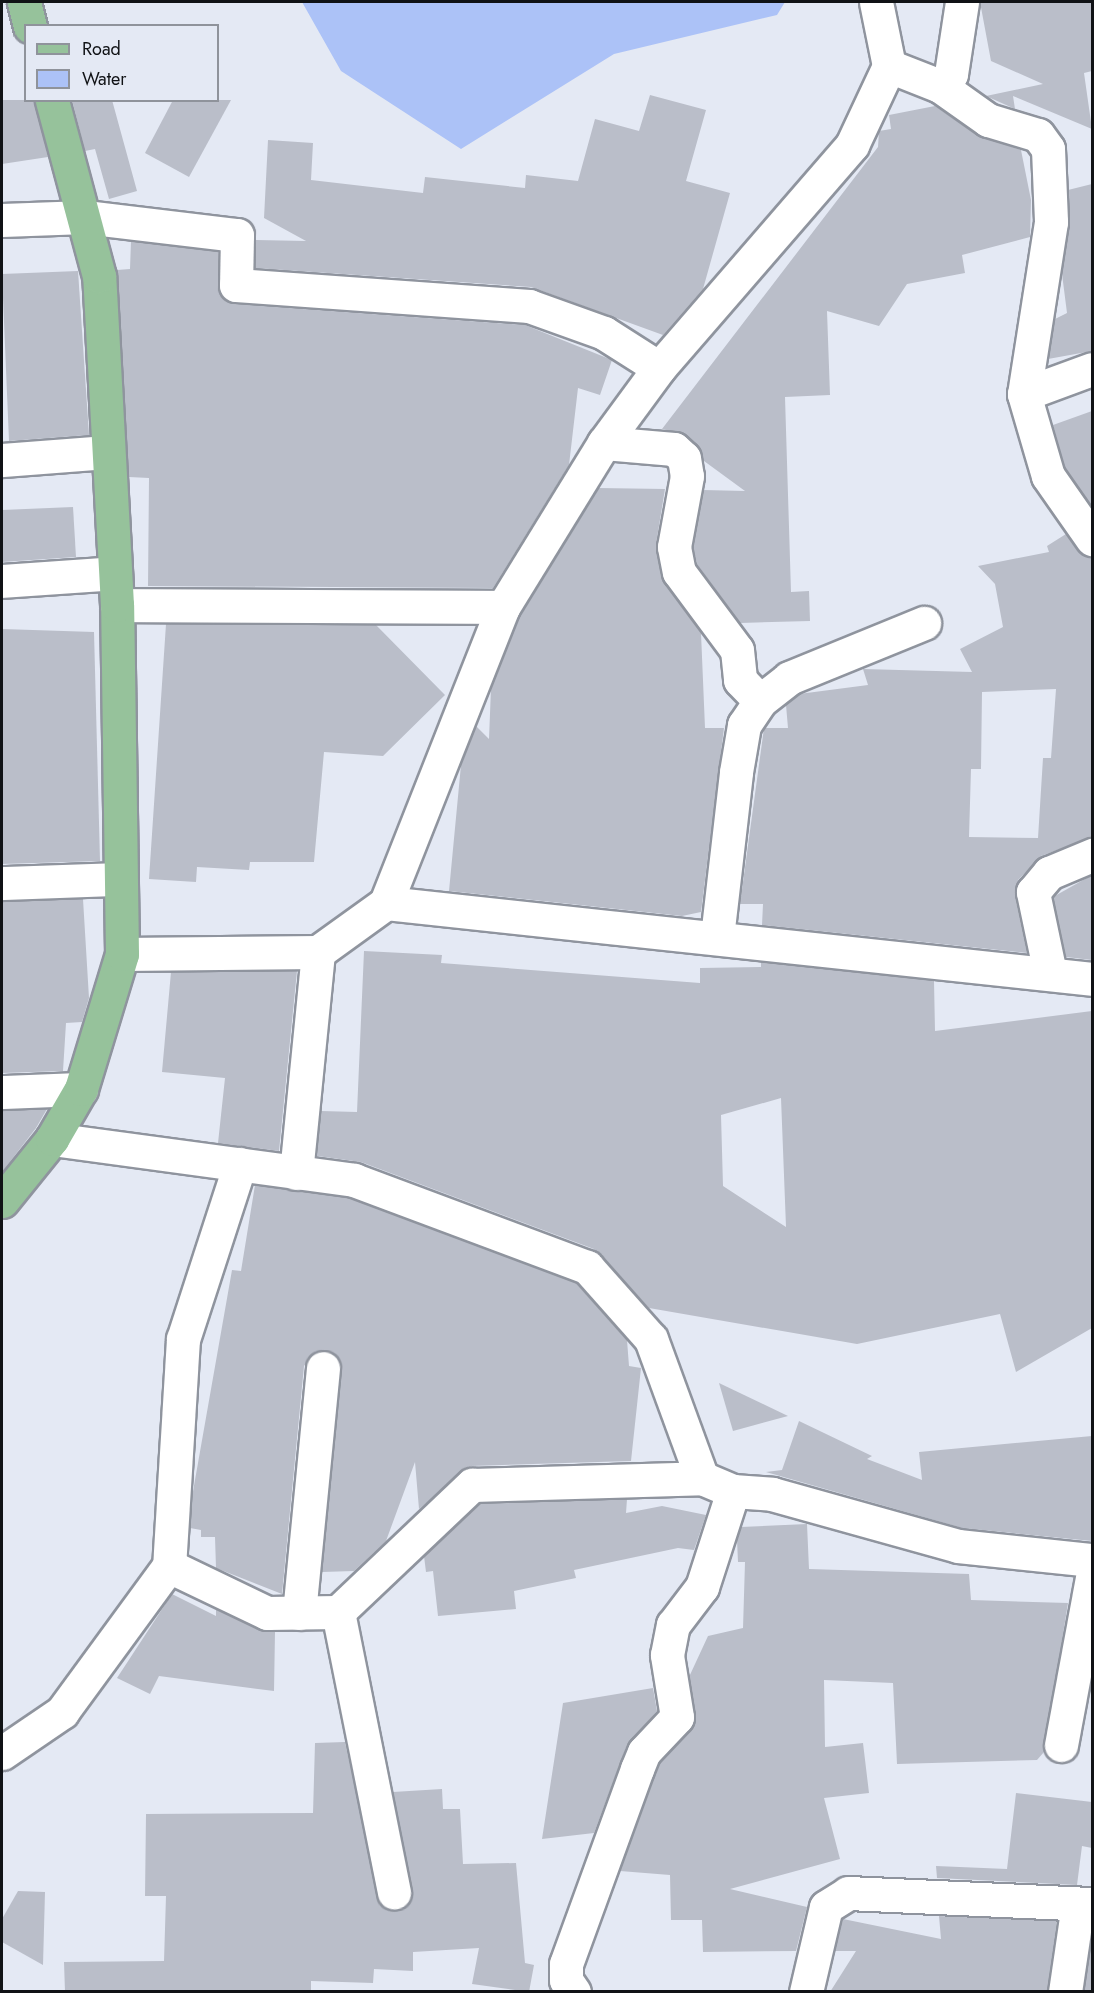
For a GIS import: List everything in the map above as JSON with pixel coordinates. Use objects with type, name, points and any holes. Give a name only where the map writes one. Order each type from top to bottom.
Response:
[{"type":"main road","points":[[24,2],[30,24]]},
{"type":"main road","points":[[2,1201],[52,1139],[81,1089],[122,954],[118,879],[116,589],[99,276],[53,102]]},
{"type":"street","points":[[122,954],[318,952],[386,903],[503,607],[604,443],[659,368],[852,146],[889,66],[876,2]]},
{"type":"street","points":[[940,86],[951,74],[962,2]]},
{"type":"street","points":[[889,66],[940,86],[988,120],[1038,135],[1052,161],[1052,222],[1024,393],[1048,476],[1092,539]]},
{"type":"street","points":[[2,220],[85,217],[237,236],[236,285],[530,306],[604,333],[659,368]]},
{"type":"street","points":[[1024,393],[1092,369]]},
{"type":"street","points":[[604,443],[674,449],[684,458],[687,476],[674,547],[679,572],[737,650],[740,680],[759,700]]},
{"type":"street","points":[[2,460],[107,452]]},
{"type":"street","points":[[2,581],[116,589],[503,607]]},
{"type":"street","points":[[717,937],[736,772],[744,725],[759,700],[789,678],[924,623]]},
{"type":"street","points":[[1050,973],[1033,892],[1048,873],[1092,855]]},
{"type":"street","points":[[2,883],[118,879]]},
{"type":"street","points":[[386,903],[1092,979]]},
{"type":"street","points":[[296,1173],[318,952]]},
{"type":"street","points":[[2,1092],[81,1089]]},
{"type":"street","points":[[52,1139],[354,1180],[587,1267],[651,1338],[702,1478]]},
{"type":"street","points":[[2,1753],[62,1712],[169,1566],[183,1338],[240,1164]]},
{"type":"street","points":[[299,1613],[323,1368]]},
{"type":"street","points":[[169,1566],[267,1613],[338,1612],[472,1485],[702,1478],[733,1491],[772,1494],[958,1546],[1092,1560]]},
{"type":"street","points":[[574,1992],[566,1980],[566,1964],[637,1769],[645,1752],[677,1717],[667,1655],[672,1625],[702,1587],[733,1491]]},
{"type":"street","points":[[1061,1745],[1092,1578]]},
{"type":"street","points":[[338,1612],[394,1892]]},
{"type":"street","points":[[806,1992],[826,1907],[848,1893],[1085,1904],[1065,1992]]},
{"type":"water","points":[[302,2],[785,2],[777,15],[614,54],[461,149],[341,71]]},
{"type":"building","points":[[980,2],[1092,2],[1092,71],[1084,73],[1092,129],[1013,96],[1015,109],[986,96],[1043,84],[991,61]]},
{"type":"building","points":[[650,95],[706,110],[686,181],[730,193],[703,289],[663,335],[531,287],[255,268],[256,240],[306,241],[264,218],[268,140],[313,143],[311,180],[423,193],[425,177],[525,188],[526,175],[578,181],[595,119],[639,131]]},
{"type":"building","points":[[2,100],[34,102],[48,157],[2,164]]},
{"type":"building","points":[[231,100],[189,177],[145,153],[172,102]]},
{"type":"building","points":[[73,102],[113,102],[137,191],[109,199],[95,149],[85,151]]},
{"type":"building","points":[[935,106],[977,135],[1021,150],[1031,200],[1030,237],[962,255],[965,273],[907,284],[879,326],[827,311],[830,395],[785,397],[791,592],[809,591],[810,621],[740,623],[697,564],[693,547],[703,490],[745,491],[704,461],[687,435],[662,429],[878,147],[879,131],[891,129],[889,115]]},
{"type":"building","points":[[1092,184],[1092,351],[1048,359],[1055,319],[1067,313],[1062,274],[1068,190]]},
{"type":"building","points":[[131,241],[218,252],[219,293],[234,304],[525,325],[612,360],[600,395],[578,388],[569,465],[493,588],[148,586],[149,478],[129,477],[117,270],[130,269]]},
{"type":"building","points":[[78,271],[89,435],[9,441],[2,274]]},
{"type":"building","points":[[1092,411],[1092,507],[1065,468],[1053,425]]},
{"type":"building","points":[[598,488],[665,489],[656,544],[661,576],[701,633],[705,728],[724,728],[701,912],[682,916],[449,891],[461,765],[476,726],[489,739],[491,688],[520,615]]},
{"type":"building","points":[[73,507],[76,557],[2,562],[2,510]]},
{"type":"building","points":[[1066,534],[1077,550],[1092,558],[1092,837],[1041,856],[1018,880],[1015,896],[1027,953],[762,925],[763,904],[740,904],[764,728],[788,728],[786,705],[799,694],[868,685],[863,669],[972,672],[960,649],[1003,627],[995,584],[978,566],[1049,552],[1047,546]],"holes":[[[1056,689],[1051,758],[1043,758],[1038,838],[969,837],[971,769],[981,769],[982,692]]]},
{"type":"building","points":[[166,624],[376,625],[445,695],[383,756],[324,752],[314,862],[250,862],[249,870],[197,867],[196,882],[149,879]]},
{"type":"building","points":[[2,629],[94,632],[100,861],[2,864]]},
{"type":"building","points":[[1092,875],[1092,960],[1066,957],[1053,897]]},
{"type":"building","points":[[83,899],[89,998],[82,1022],[66,1023],[63,1071],[2,1073],[2,902]]},
{"type":"building","points":[[364,951],[442,955],[441,963],[700,983],[700,968],[761,967],[761,962],[934,981],[935,1031],[1092,1011],[1092,1328],[1016,1372],[1000,1314],[857,1344],[649,1308],[594,1249],[361,1162],[317,1156],[321,1111],[357,1112]],"holes":[[[781,1098],[786,1227],[723,1186],[721,1115]]]},
{"type":"building","points":[[297,971],[279,1151],[218,1143],[225,1078],[162,1072],[171,972]]},
{"type":"building","points":[[47,1109],[36,1128],[2,1172],[2,1111]]},
{"type":"building","points":[[255,1185],[349,1198],[576,1283],[627,1340],[629,1366],[641,1368],[631,1461],[471,1466],[419,1509],[415,1462],[386,1541],[354,1571],[322,1572],[342,1369],[334,1353],[316,1351],[304,1366],[282,1594],[216,1568],[215,1537],[201,1537],[201,1530],[190,1528],[192,1497],[232,1270],[241,1271]]},
{"type":"building","points":[[719,1383],[788,1416],[733,1431]]},
{"type":"building","points":[[799,1421],[872,1456],[867,1459],[922,1480],[919,1452],[1092,1436],[1092,1541],[962,1528],[766,1472],[782,1470]]},
{"type":"building","points":[[627,1499],[626,1513],[662,1506],[706,1515],[694,1550],[678,1548],[574,1570],[576,1578],[514,1591],[516,1609],[438,1616],[433,1571],[426,1572],[424,1556],[480,1504]]},
{"type":"building","points":[[807,1524],[809,1569],[969,1574],[971,1600],[1068,1603],[1044,1752],[1037,1760],[897,1764],[893,1683],[824,1680],[825,1747],[863,1743],[869,1793],[824,1798],[840,1859],[730,1889],[807,1907],[796,1951],[703,1952],[702,1920],[671,1920],[670,1875],[620,1871],[660,1762],[695,1723],[689,1677],[708,1636],[743,1628],[745,1562],[738,1562],[737,1540],[741,1527]]},
{"type":"building","points":[[172,1594],[216,1616],[216,1609],[275,1632],[274,1691],[159,1676],[150,1694],[117,1678]]},
{"type":"building","points":[[653,1688],[657,1711],[627,1745],[594,1833],[542,1839],[563,1703]]},
{"type":"building","points":[[345,1742],[380,1904],[397,1910],[412,1897],[393,1792],[442,1789],[443,1809],[460,1809],[463,1864],[516,1863],[525,1963],[534,1965],[529,1992],[472,1984],[479,1948],[413,1952],[413,1971],[374,1969],[373,1983],[311,1981],[311,1992],[65,1992],[64,1962],[164,1961],[166,1896],[145,1896],[146,1814],[313,1813],[315,1743]]},
{"type":"building","points":[[1016,1793],[1092,1802],[1092,1848],[1082,1846],[1077,1885],[937,1878],[936,1866],[1007,1869]]},
{"type":"building","points":[[18,1891],[45,1892],[43,1965],[2,1942],[2,1919]]},
{"type":"building","points":[[939,1916],[1057,1921],[1047,1992],[830,1992],[856,1951],[835,1951],[843,1919],[941,1939]]},
{"type":"building","points":[[1092,1934],[1092,1992],[1084,1992]]}]
